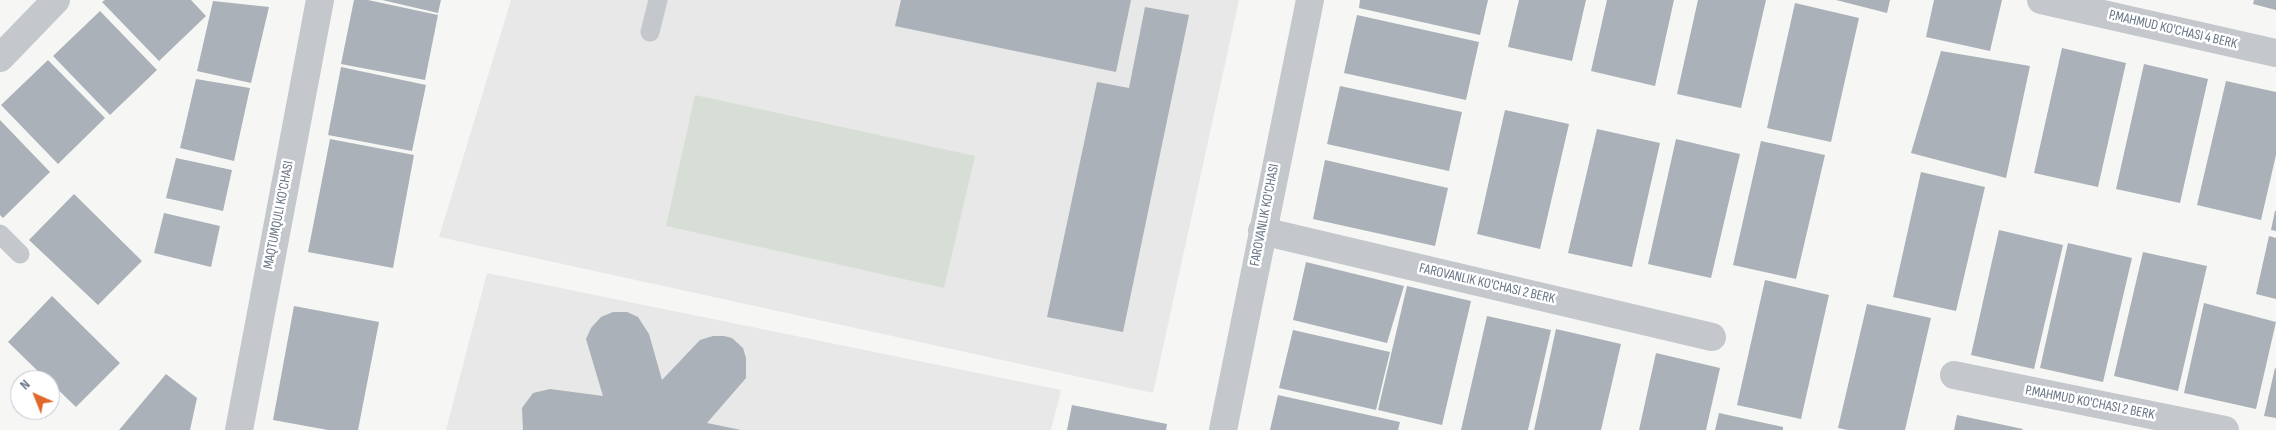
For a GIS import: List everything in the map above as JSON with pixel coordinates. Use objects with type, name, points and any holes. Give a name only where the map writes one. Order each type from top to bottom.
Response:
[{"type":"street","name":"MAQTUMQULI KO'CHASI","points":[[239,430],[320,0]]},
{"type":"street","name":"FAROVANLIK KO'CHASI","points":[[1223,430],[1310,0]]},
{"type":"street","name":"P.MAHMUD KO'CHASI 4 BERK","points":[[2041,0],[2276,53]]},
{"type":"street","points":[[0,58],[46,3]]},
{"type":"street","name":"FAROVANLIK KO'CHASI 2 BERK","points":[[1262,231],[1712,337]]},
{"type":"street","name":"P.MAHMUD KO'CHASI 2 BERK","points":[[1954,375],[2225,430]]},
{"type":"lane","points":[[650,32],[658,0]]},
{"type":"lane","points":[[0,234],[20,254]]},
{"type":"shaded area","points":[[511,0],[1239,0],[1153,393],[439,237]]},
{"type":"shaded area","points":[[695,95],[975,156],[944,288],[666,226]]},
{"type":"shaded area","points":[[487,273],[1061,390],[1051,430],[446,430]]},
{"type":"building","points":[[105,0],[191,0],[206,16],[159,61],[102,2]]},
{"type":"building","points":[[354,0],[368,0],[438,15],[425,80],[341,64]]},
{"type":"building","points":[[382,0],[441,0],[438,13]]},
{"type":"building","points":[[901,0],[1131,0],[1116,72],[895,26]]},
{"type":"building","points":[[1360,0],[1488,0],[1480,35],[1359,8]]},
{"type":"building","points":[[1519,0],[1586,0],[1572,61],[1508,47]]},
{"type":"building","points":[[1607,0],[1674,0],[1655,86],[1591,71]]},
{"type":"building","points":[[1698,0],[1766,0],[1741,108],[1677,94]]},
{"type":"building","points":[[1836,0],[1890,0],[1887,13]]},
{"type":"building","points":[[1934,0],[2002,0],[1990,51],[1926,37]]},
{"type":"building","points":[[2254,0],[2276,0],[2276,10],[2253,4]]},
{"type":"building","points":[[213,1],[269,7],[251,83],[197,71]]},
{"type":"building","points":[[1795,3],[1859,18],[1831,142],[1767,128]]},
{"type":"building","points":[[1145,7],[1189,15],[1123,332],[1047,317],[1097,82],[1129,88]]},
{"type":"building","points":[[100,11],[157,70],[110,115],[53,56]]},
{"type":"building","points":[[1357,15],[1479,42],[1466,100],[1344,73]]},
{"type":"building","points":[[2062,48],[2126,63],[2098,187],[2034,173]]},
{"type":"building","points":[[1941,51],[2030,66],[2006,178],[1911,153]]},
{"type":"building","points":[[48,60],[105,118],[58,164],[1,105]]},
{"type":"building","points":[[2144,64],[2208,79],[2180,203],[2116,189]]},
{"type":"building","points":[[341,67],[426,85],[412,151],[328,135]]},
{"type":"building","points":[[196,79],[250,88],[234,161],[180,148]]},
{"type":"building","points":[[2226,81],[2276,92],[2276,155],[2261,220],[2197,205]]},
{"type":"building","points":[[1340,86],[1462,112],[1449,171],[1327,144]]},
{"type":"building","points":[[1505,110],[1569,124],[1540,249],[1477,234]]},
{"type":"building","points":[[0,120],[50,172],[3,218],[0,215]]},
{"type":"building","points":[[1597,129],[1660,143],[1632,267],[1568,253]]},
{"type":"building","points":[[330,139],[414,155],[393,268],[308,252]]},
{"type":"building","points":[[1676,139],[1740,154],[1711,278],[1648,264]]},
{"type":"building","points":[[1761,141],[1825,155],[1796,279],[1733,265]]},
{"type":"building","points":[[176,158],[232,170],[223,211],[166,198]]},
{"type":"building","points":[[1325,160],[1448,188],[1435,246],[1313,219]]},
{"type":"building","points":[[1921,172],[1985,187],[1956,311],[1893,297]]},
{"type":"building","points":[[74,194],[142,261],[98,305],[29,240]]},
{"type":"building","points":[[2276,211],[2276,231],[2271,230]]},
{"type":"building","points":[[164,213],[220,226],[211,267],[154,253]]},
{"type":"building","points":[[1999,230],[2063,245],[2034,369],[1971,355]]},
{"type":"building","points":[[2269,236],[2276,238],[2276,299],[2256,294]]},
{"type":"building","points":[[2068,243],[2132,258],[2103,382],[2040,368]]},
{"type":"building","points":[[2143,252],[2207,266],[2178,391],[2114,376]]},
{"type":"building","points":[[1306,262],[1404,286],[1387,343],[1293,320]]},
{"type":"building","points":[[1765,280],[1829,295],[1801,419],[1737,405]]},
{"type":"building","points":[[1407,286],[1471,301],[1442,425],[1378,410]]},
{"type":"building","points":[[52,296],[120,363],[76,407],[60,392],[60,370],[37,370],[8,342]]},
{"type":"building","points":[[2204,303],[2276,322],[2256,409],[2184,393]]},
{"type":"building","points":[[1867,304],[1931,318],[1905,430],[1848,430],[1838,428]]},
{"type":"building","points":[[294,306],[379,322],[358,430],[328,430],[273,420]]},
{"type":"building","points":[[613,312],[627,312],[638,317],[649,334],[662,380],[700,340],[713,336],[724,336],[732,338],[743,348],[746,358],[746,378],[707,423],[741,430],[523,430],[522,408],[533,393],[550,389],[603,396],[586,339],[591,328],[601,317]]},
{"type":"building","points":[[1487,316],[1551,330],[1528,430],[1461,430]]},
{"type":"building","points":[[1556,329],[1621,344],[1601,430],[1534,430]]},
{"type":"building","points":[[1293,330],[1390,352],[1376,410],[1279,388]]},
{"type":"building","points":[[1656,353],[1720,368],[1706,430],[1639,430]]},
{"type":"building","points":[[2276,369],[2276,418],[2264,416]]},
{"type":"building","points":[[166,374],[197,398],[190,430],[119,430]]},
{"type":"building","points":[[1278,395],[1400,422],[1398,430],[1270,430]]},
{"type":"building","points":[[1072,405],[1167,424],[1166,430],[1067,430]]},
{"type":"building","points":[[1719,413],[1783,427],[1783,430],[1715,430]]},
{"type":"building","points":[[1957,415],[2023,429],[1954,430]]}]
